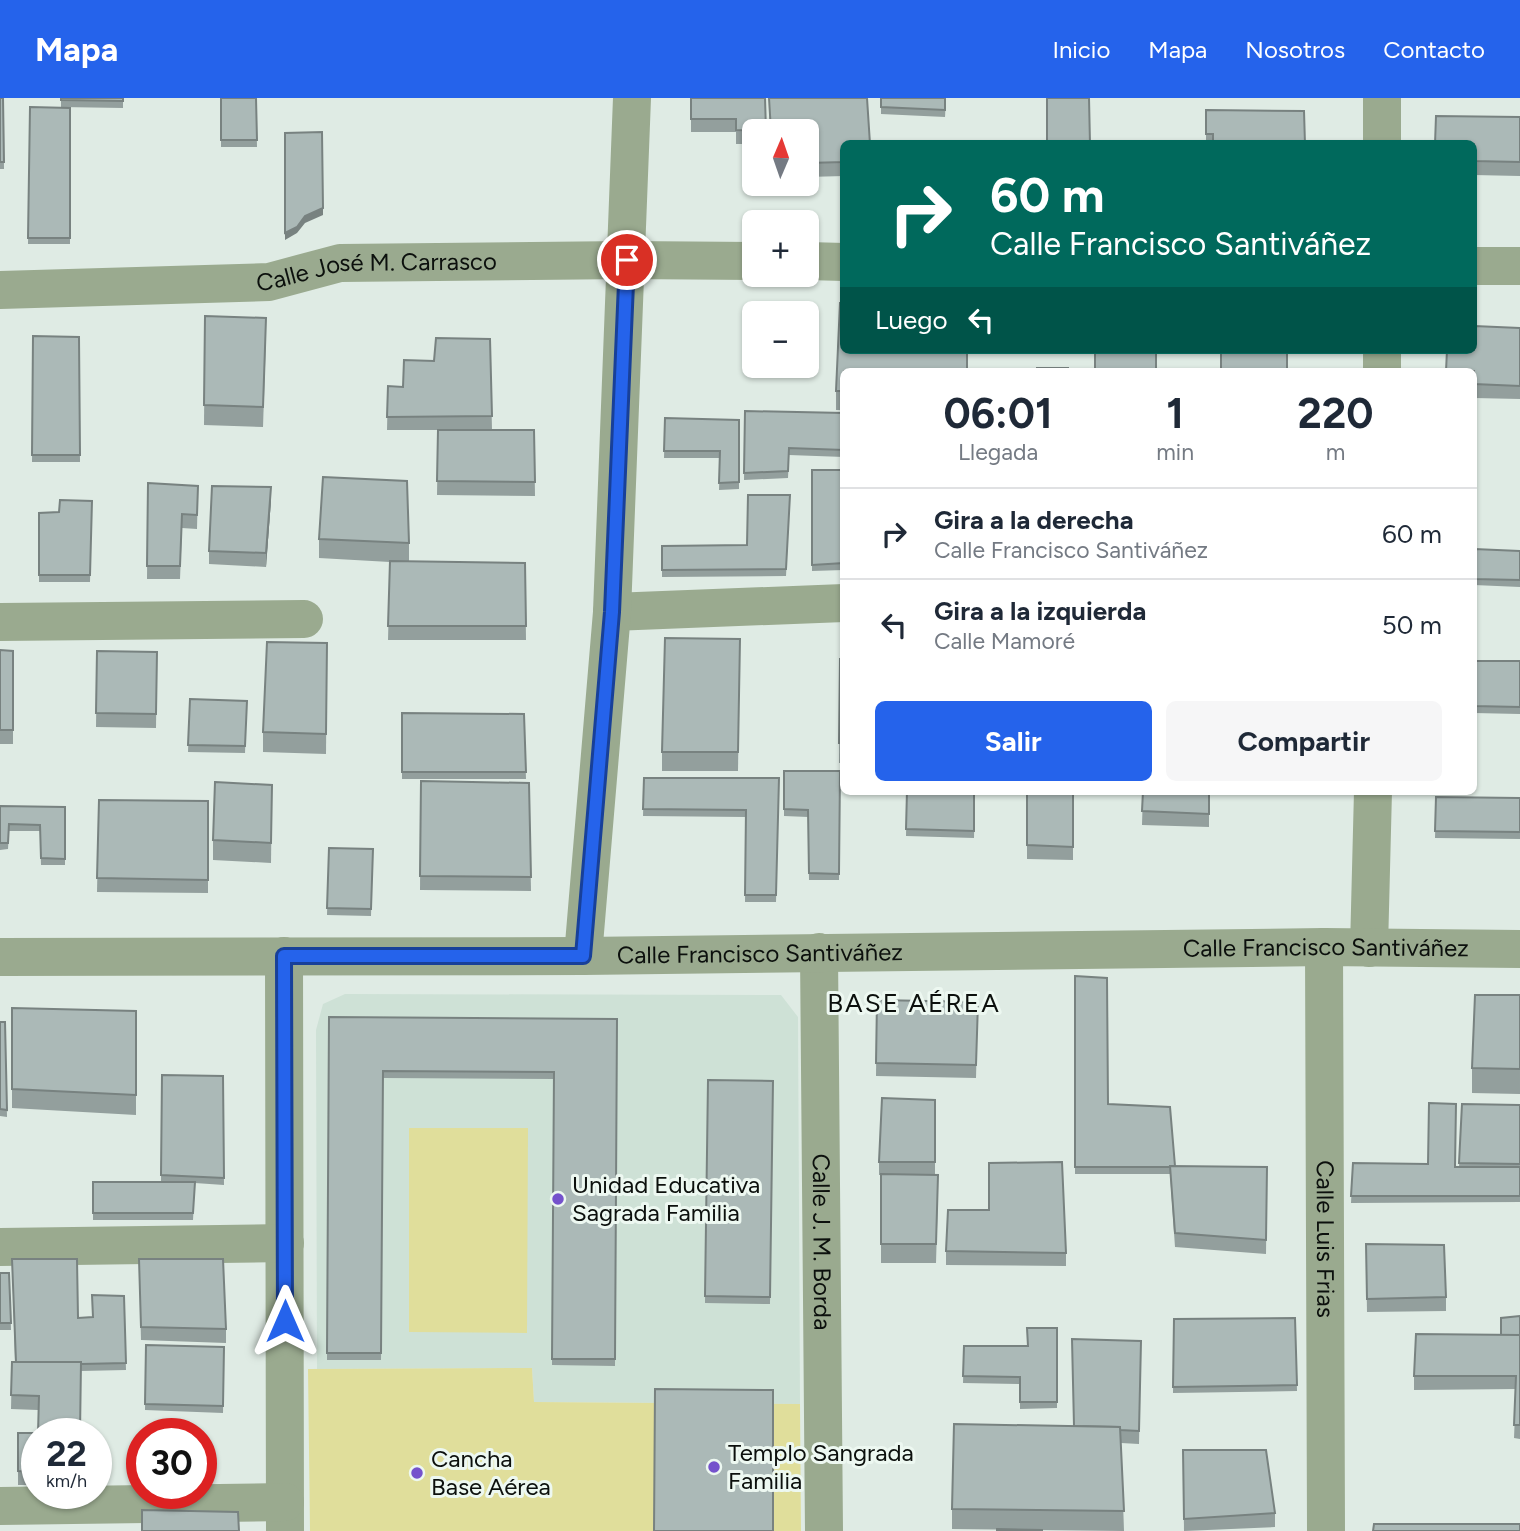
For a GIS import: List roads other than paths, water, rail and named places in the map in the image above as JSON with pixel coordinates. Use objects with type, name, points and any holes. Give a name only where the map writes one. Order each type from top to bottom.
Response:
[{"type":"street","points":[[583,956],[612,612],[632,98]]},
{"type":"street","points":[[1382,98],[1382,140]]},
{"type":"street","name":"Calle José M. Carrasco","points":[[0,289],[269,282],[340,263],[742,261]]},
{"type":"street","points":[[819,261],[840,262]]},
{"type":"street","points":[[1477,266],[1520,266]]},
{"type":"street","points":[[612,612],[840,603]]},
{"type":"street","points":[[0,622],[304,619]]},
{"type":"street","points":[[1369,948],[1373,795]]},
{"type":"street","name":"Calle Francisco Santiváñez","points":[[0,957],[583,956],[1324,947],[1520,948]]},
{"type":"street","name":"Calle Luis Frias","points":[[1324,947],[1326,1531]]},
{"type":"street","name":"Calle J. M. Borda","points":[[819,952],[824,1531]]},
{"type":"street","points":[[0,1506],[285,1517],[284,956]]},
{"type":"street","points":[[0,1248],[285,1243]]},
{"type":"place","name":"Unidad Educativa Sagrada Familia","points":[[558,1199]]},
{"type":"place","name":"Templo Sangrada Familia","points":[[714,1467]]},
{"type":"place","name":"Cancha Base Aérea","points":[[417,1473]]},
{"type":"district","name":"BASE AÉREA","points":[[914,1003]]}]
